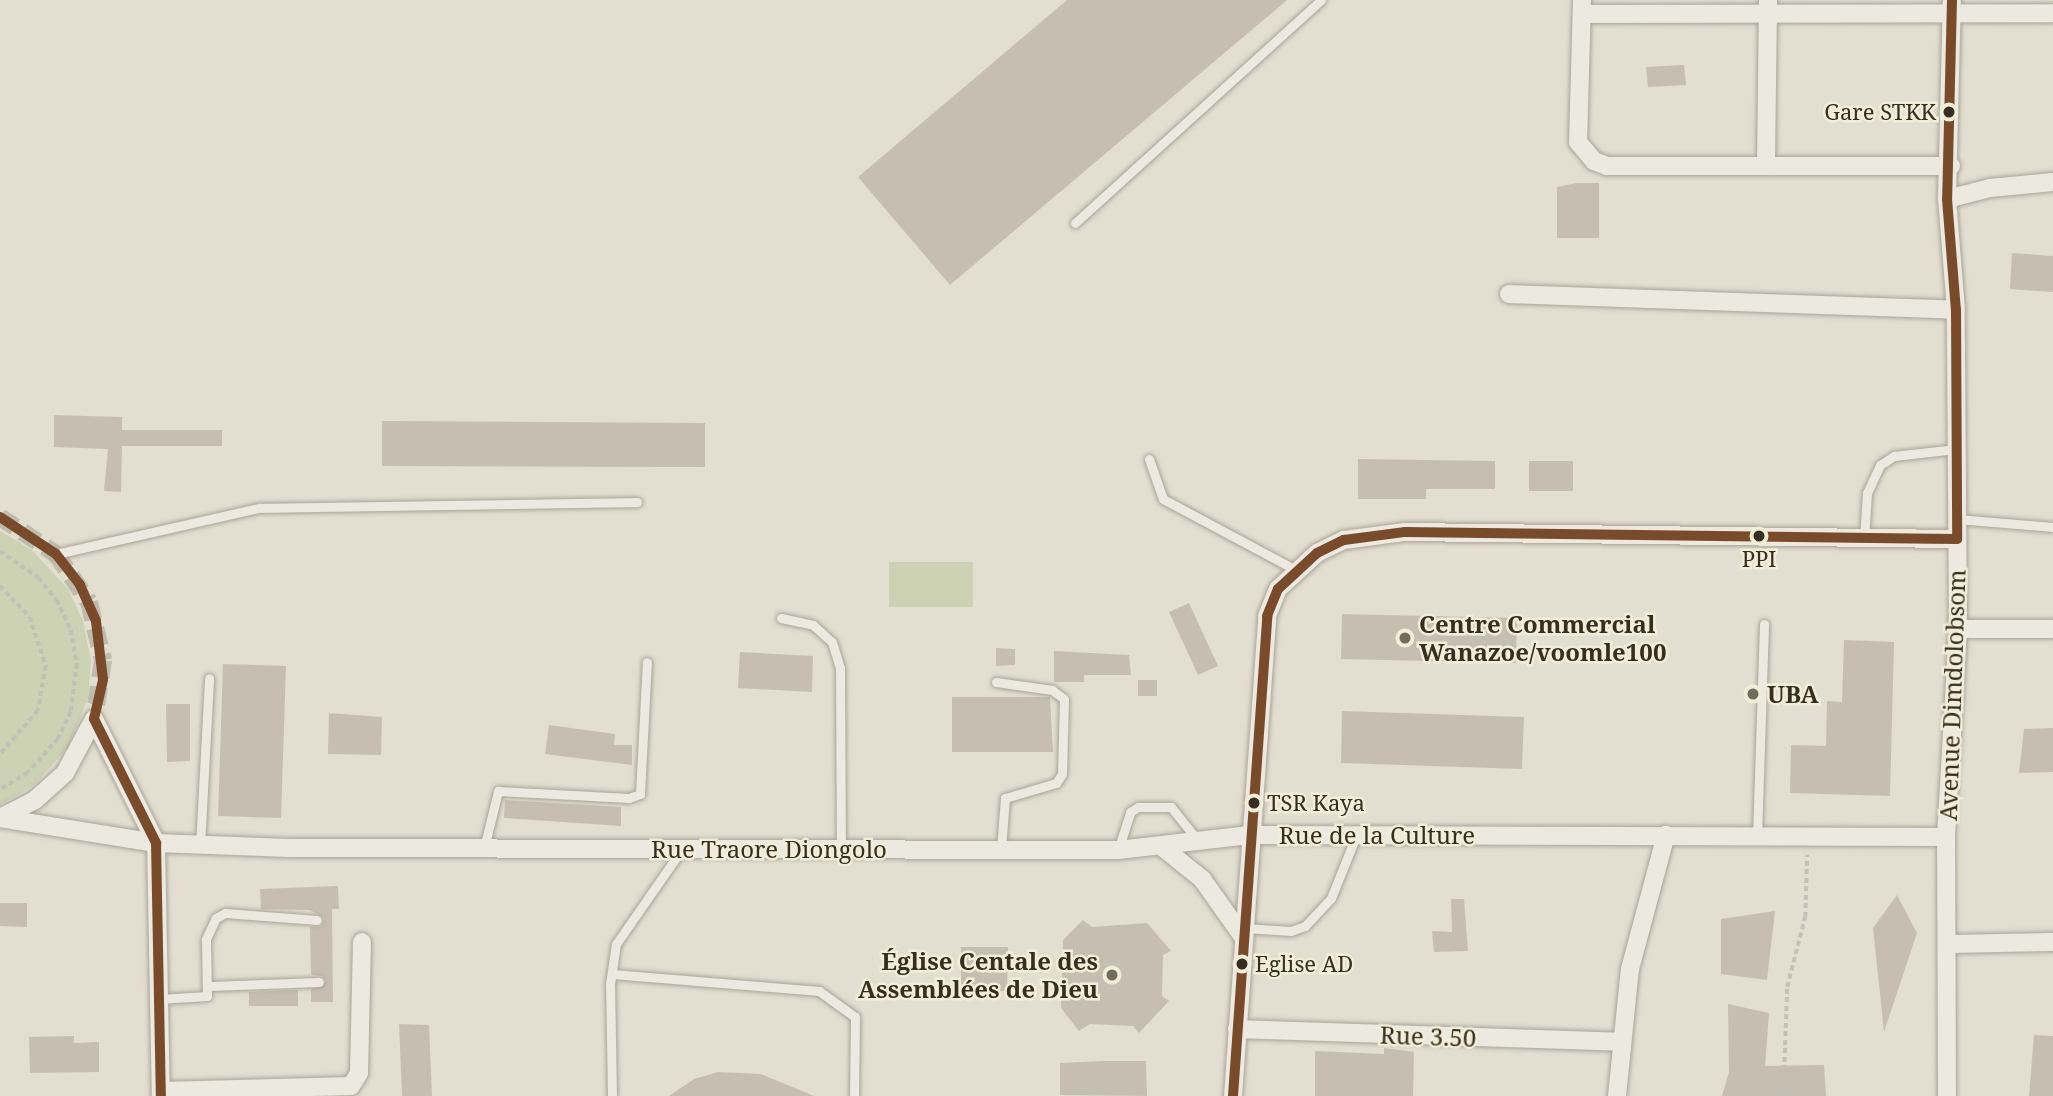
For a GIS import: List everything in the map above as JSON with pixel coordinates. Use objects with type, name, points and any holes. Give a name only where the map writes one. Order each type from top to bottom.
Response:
[{"type":"street","points":[[1766,165],[1768,6]]},
{"type":"street","points":[[1951,166],[1607,166],[1594,161],[1578,142],[1582,7],[1952,6],[2053,13]]},
{"type":"street","name":"Avenue Dimdolobsom","points":[[1947,1096],[1946,837],[1958,629],[1956,310],[1947,199],[1951,166],[1952,6]]},
{"type":"street","points":[[1947,199],[1990,187],[2053,182]]},
{"type":"street","points":[[1509,294],[1956,310]]},
{"type":"street","name":"Rue de la Culture","points":[[1946,837],[1249,835],[1267,616],[1278,589],[1296,570],[1344,540],[1405,532],[1957,539]]},
{"type":"street","points":[[1958,629],[2053,629]]},
{"type":"street","points":[[0,818],[35,800],[65,773],[94,719],[156,843],[161,1093],[351,1086],[359,1073],[362,942]]},
{"type":"street","name":"Rue Traore Diongolo","points":[[0,818],[156,843],[289,848],[1118,850],[1249,835]]},
{"type":"street","points":[[1233,1096],[1249,835]]},
{"type":"street","points":[[1617,1096],[1619,1042],[1630,968],[1665,835]]},
{"type":"street","points":[[1161,846],[1202,879],[1245,933]]},
{"type":"street","points":[[1947,944],[2053,942]]},
{"type":"street","name":"Rue 3.50","points":[[1237,1029],[1619,1042]]},
{"type":"lane","points":[[1075,223],[1321,0]]},
{"type":"lane","points":[[1864,539],[1867,493],[1880,465],[1894,456],[1956,449]]},
{"type":"lane","points":[[1149,459],[1163,499],[1296,570]]},
{"type":"lane","points":[[56,554],[259,508],[637,502]]},
{"type":"lane","points":[[1956,519],[2053,527]]},
{"type":"lane","points":[[781,618],[813,625],[832,642],[840,668],[841,849]]},
{"type":"lane","points":[[1757,836],[1764,624]]},
{"type":"lane","points":[[484,848],[498,791],[640,794],[646,662]]},
{"type":"lane","points":[[200,846],[209,678]]},
{"type":"lane","points":[[996,682],[1052,690],[1064,699],[1062,774],[1056,783],[1005,798],[1001,849]]},
{"type":"lane","points":[[1118,850],[1130,812],[1138,807],[1171,807],[1199,842]]},
{"type":"lane","points":[[1245,933],[1291,931],[1305,926],[1331,898],[1356,835]]},
{"type":"lane","points":[[612,1096],[612,974],[617,944],[682,848]]},
{"type":"lane","points":[[159,999],[199,1000],[210,986],[206,939],[216,918],[225,913],[317,920]]},
{"type":"lane","points":[[612,974],[819,992],[855,1017],[854,1096]]},
{"type":"lane","points":[[210,986],[319,982]]},
{"type":"path","points":[[0,551],[39,578],[57,600],[71,629],[77,674],[71,712],[58,739],[34,768],[0,790]]},
{"type":"path","points":[[0,586],[30,617],[46,666],[38,711],[0,755]]},
{"type":"path","points":[[1783,1096],[1787,987],[1805,917],[1808,837]]},
{"type":"green space","points":[[0,531],[32,550],[68,589],[83,621],[91,660],[88,698],[69,746],[35,784],[0,805]]},
{"type":"green space","points":[[889,562],[973,562],[973,607],[889,607]]},
{"type":"building","points":[[1067,0],[1287,0],[950,285],[858,177]]},
{"type":"building","points":[[1684,65],[1686,85],[1648,87],[1646,67]]},
{"type":"building","points":[[1576,183],[1599,183],[1599,238],[1557,238],[1557,187]]},
{"type":"building","points":[[2012,253],[2053,256],[2053,292],[2010,289]]},
{"type":"building","points":[[54,415],[122,417],[122,430],[222,430],[222,446],[122,446],[121,492],[104,491],[108,449],[54,447]]},
{"type":"building","points":[[382,421],[705,423],[705,467],[382,466]]},
{"type":"building","points":[[1358,459],[1495,461],[1495,489],[1426,489],[1426,499],[1358,499]]},
{"type":"building","points":[[1529,461],[1573,461],[1573,491],[1529,491]]},
{"type":"building","points":[[1189,603],[1218,666],[1198,675],[1169,612]]},
{"type":"building","points":[[1342,614],[1517,618],[1516,663],[1341,659]]},
{"type":"building","points":[[1844,640],[1894,642],[1890,796],[1790,793],[1791,745],[1826,746],[1827,701],[1842,702]]},
{"type":"building","points":[[996,648],[1015,649],[1015,665],[996,666]]},
{"type":"building","points":[[1054,651],[1129,655],[1131,675],[1084,675],[1084,682],[1054,682]]},
{"type":"building","points":[[740,652],[813,656],[812,692],[738,688]]},
{"type":"building","points":[[223,664],[286,666],[281,818],[218,816]]},
{"type":"building","points":[[1138,680],[1157,680],[1157,696],[1138,696]]},
{"type":"building","points":[[952,697],[1050,697],[1053,752],[952,752]]},
{"type":"building","points":[[166,704],[190,704],[190,761],[167,762]]},
{"type":"building","points":[[1342,711],[1524,717],[1522,769],[1341,763]]},
{"type":"building","points":[[329,713],[382,717],[381,755],[328,754]]},
{"type":"building","points":[[549,725],[615,734],[614,745],[632,745],[632,765],[545,754]]},
{"type":"building","points":[[2053,728],[2053,772],[2019,773],[2024,729]]},
{"type":"building","points":[[505,800],[621,807],[621,826],[504,818]]},
{"type":"building","points":[[338,886],[339,909],[332,909],[333,1002],[311,1002],[311,989],[326,982],[322,976],[311,975],[310,927],[321,926],[324,918],[310,910],[261,909],[260,889]]},
{"type":"building","points":[[1897,895],[1917,933],[1884,1032],[1873,928]]},
{"type":"building","points":[[1451,899],[1464,899],[1468,951],[1434,952],[1432,931],[1452,932]]},
{"type":"building","points":[[0,903],[27,903],[27,927],[0,926]]},
{"type":"building","points":[[1775,911],[1767,980],[1721,974],[1721,919]]},
{"type":"building","name":"Église Centale des Assemblées de Dieu","points":[[1083,920],[1092,927],[1147,923],[1171,951],[1163,955],[1162,996],[1169,1001],[1139,1033],[1133,1026],[1090,1024],[1079,1031],[1061,1008],[1063,940]]},
{"type":"building","points":[[961,947],[1008,947],[1007,991],[961,991]]},
{"type":"building","points":[[298,990],[298,1006],[249,1006],[249,992]]},
{"type":"building","points":[[1728,1004],[1769,1013],[1765,1066],[1824,1065],[1826,1096],[1722,1096],[1729,1072]]},
{"type":"building","points":[[399,1024],[429,1025],[432,1096],[402,1096]]},
{"type":"building","points":[[2034,1035],[2053,1036],[2053,1096],[2029,1096]]},
{"type":"building","points":[[74,1036],[74,1043],[99,1042],[99,1072],[30,1073],[29,1037]]},
{"type":"building","points":[[1384,1048],[1414,1052],[1413,1096],[1315,1096],[1315,1051],[1384,1054]]},
{"type":"building","points":[[1146,1061],[1147,1096],[1060,1095],[1060,1063]]},
{"type":"building","points":[[718,1072],[761,1074],[814,1096],[669,1096],[694,1079]]},
{"type":"tunnel","points":[[0,517],[56,554],[89,602],[103,660],[94,719]]},
{"type":"transit line","points":[[1952,0],[1947,199],[1956,310],[1957,539]]},
{"type":"transit line","points":[[0,517],[56,554],[80,585],[96,621],[103,680],[94,719],[156,843],[161,1096]]},
{"type":"transit line","points":[[1233,1096],[1267,616],[1278,589],[1317,553],[1344,540],[1405,532],[1957,539]]},
{"type":"place","name":"Gare STKK","points":[[1949,112]]},
{"type":"place","name":"PPI","points":[[1759,536]]},
{"type":"place","name":"Centre Commercial Wanazoe/voomle100","points":[[1405,638]]},
{"type":"place","name":"UBA","points":[[1753,694]]},
{"type":"place","name":"TSR Kaya","points":[[1254,803]]},
{"type":"place","name":"Eglise AD","points":[[1242,964]]},
{"type":"place","name":"Église Centale des Assemblées de Dieu","points":[[1112,975]]}]
